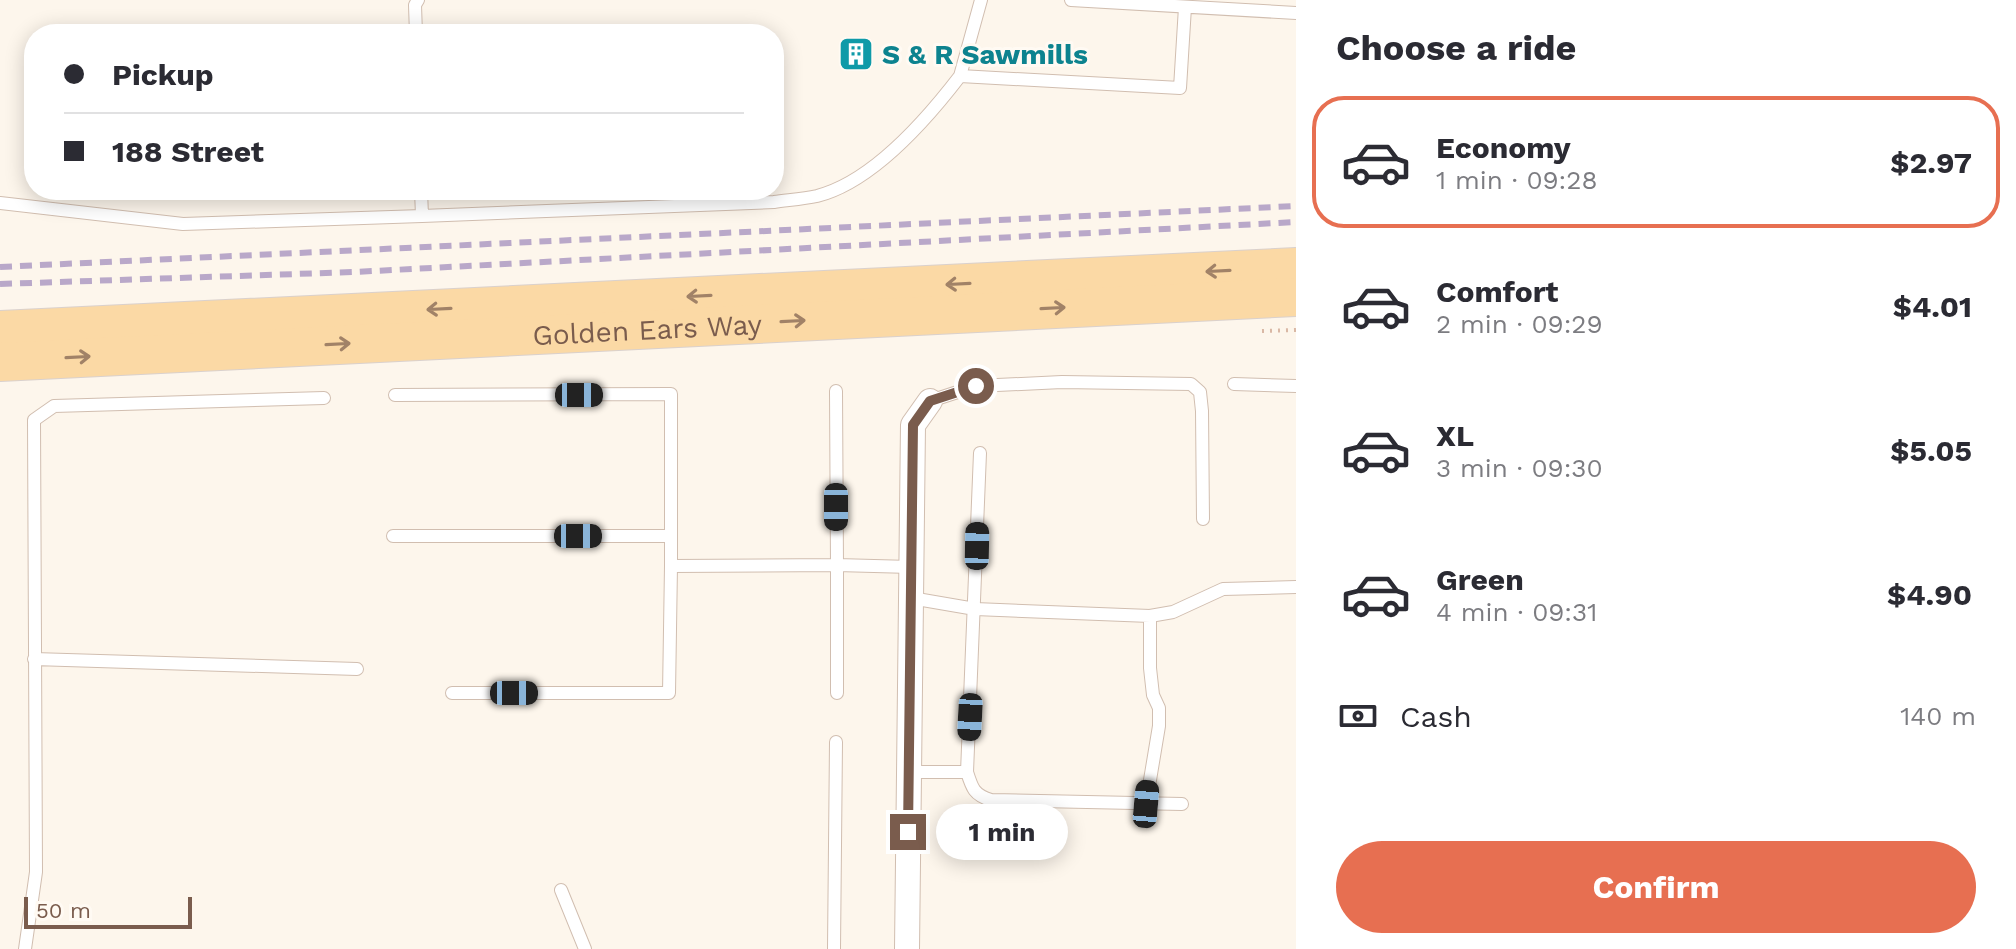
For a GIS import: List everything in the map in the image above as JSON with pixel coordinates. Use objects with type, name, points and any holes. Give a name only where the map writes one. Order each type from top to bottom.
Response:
[{"type":"main road","name":"Golden Ears Way","points":[[0,330],[1296,267]]},
{"type":"main road","name":"Golden Ears Way","points":[[0,362],[1296,297]]},
{"type":"street","points":[[907,949],[913,425],[930,401]]},
{"type":"lane","points":[[416,24],[415,5],[418,0]]},
{"type":"lane","points":[[0,203],[183,224],[774,202],[820,195],[856,178],[927,119],[960,76],[981,0]]},
{"type":"lane","points":[[1071,0],[1296,13]]},
{"type":"lane","points":[[960,76],[1180,88],[1185,7]]},
{"type":"lane","points":[[421,200],[422,216]]},
{"type":"lane","points":[[930,401],[976,386],[1076,382],[1191,384],[1200,392],[1202,411],[1203,519]]},
{"type":"lane","points":[[1234,384],[1296,386]]},
{"type":"lane","points":[[836,391],[837,693]]},
{"type":"lane","points":[[395,395],[671,394],[669,693],[452,693]]},
{"type":"lane","points":[[25,949],[36,872],[33,427],[41,413],[54,406],[324,398]]},
{"type":"lane","points":[[980,453],[967,772],[972,789],[980,797],[991,800],[1182,804]]},
{"type":"lane","points":[[393,536],[670,536]]},
{"type":"lane","points":[[671,566],[911,567]]},
{"type":"lane","points":[[911,598],[975,609],[1150,616],[1173,612],[1223,589],[1296,587]]},
{"type":"lane","points":[[1146,804],[1159,726],[1159,708],[1153,695],[1150,668],[1150,616]]},
{"type":"lane","points":[[34,659],[357,669]]},
{"type":"lane","points":[[834,949],[836,742]]},
{"type":"lane","points":[[909,772],[967,772]]},
{"type":"lane","points":[[561,890],[585,949]]},
{"type":"railway","points":[[0,267],[1296,206]]},
{"type":"railway","points":[[0,284],[355,272],[1296,222]]},
{"type":"place","name":"S & R Sawmills","points":[[856,54]]},
{"type":"route","points":[[908,832],[913,425],[930,401],[976,386]]}]
